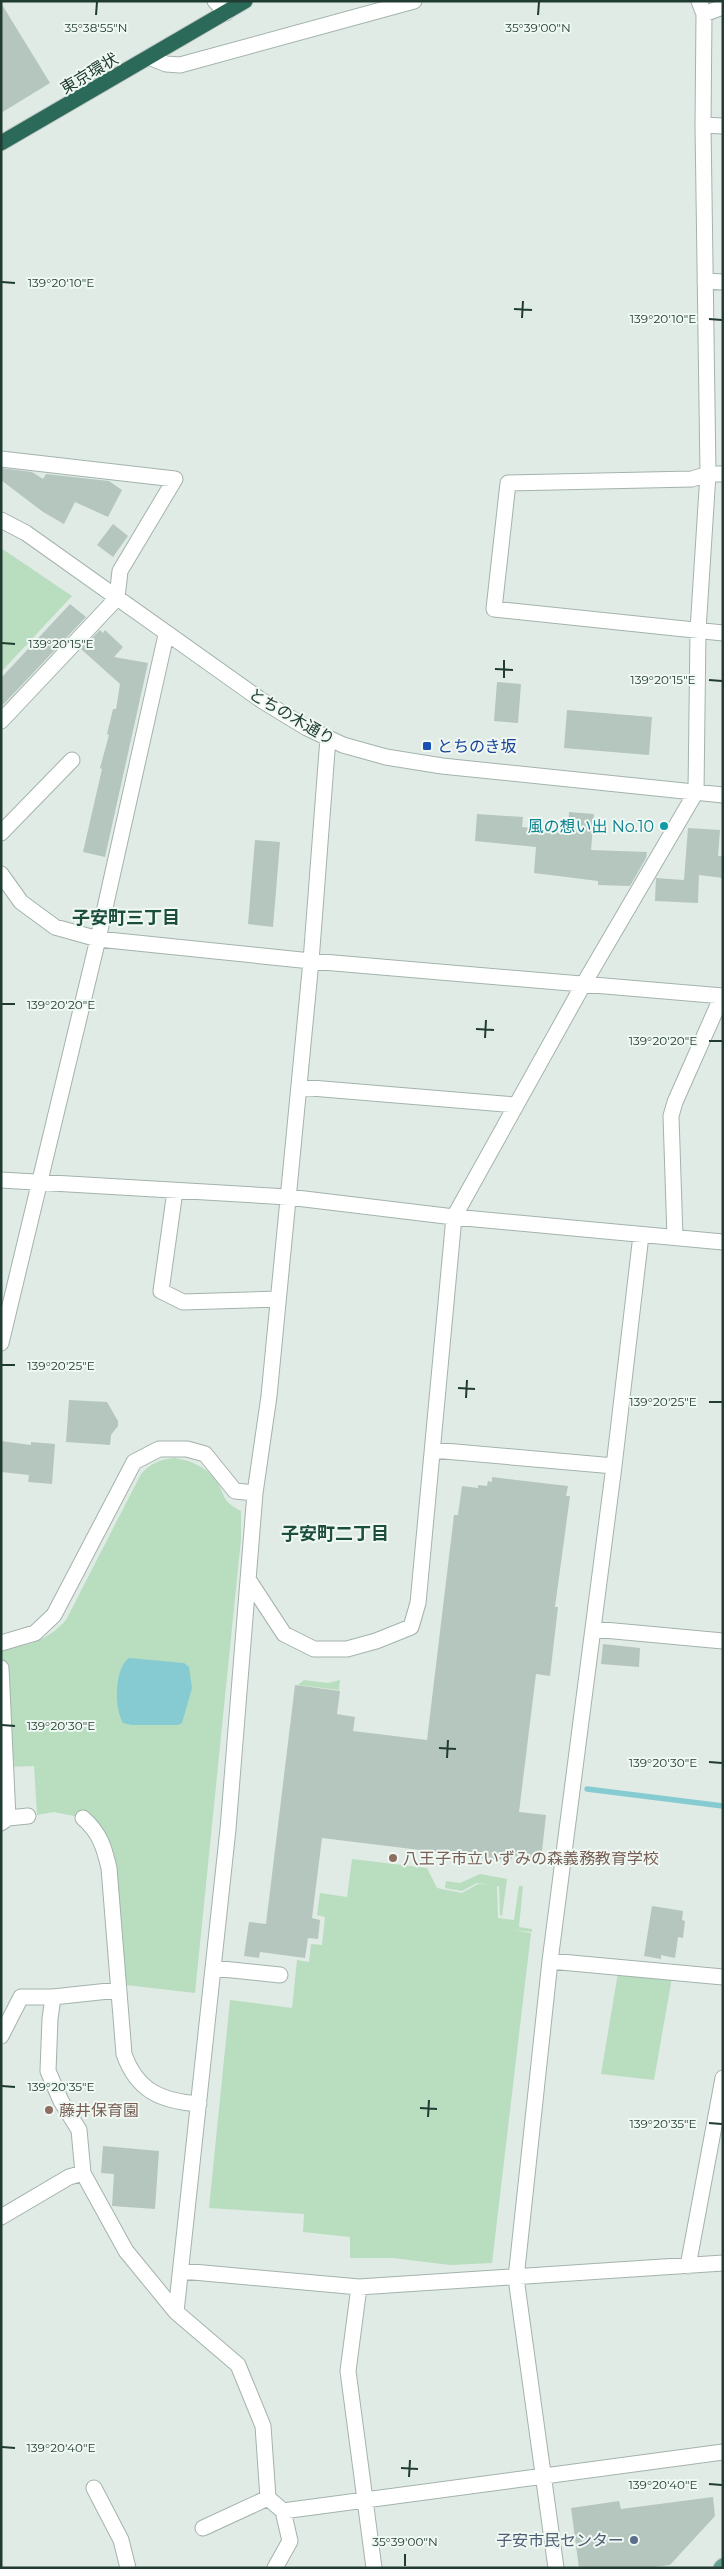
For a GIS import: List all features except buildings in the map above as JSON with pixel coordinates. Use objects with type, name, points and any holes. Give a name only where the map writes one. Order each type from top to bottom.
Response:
[{"type":"highway","name":"東京環状","points":[[1,143],[245,1]]},
{"type":"street","points":[[215,1],[226,13]]},
{"type":"street","points":[[149,57],[166,64],[180,65],[414,1]]},
{"type":"street","points":[[248,1579],[284,1634],[314,1649],[347,1649],[376,1641],[411,1627],[418,1603],[454,1217],[583,985],[696,792],[698,630],[715,474],[704,281],[702,8],[723,7]]},
{"type":"street","points":[[703,125],[723,126]]},
{"type":"street","points":[[704,281],[723,282]]},
{"type":"street","points":[[1,460],[175,479],[120,571],[117,598],[1,721]]},
{"type":"street","points":[[715,474],[692,479],[508,483],[494,609],[723,633]]},
{"type":"street","name":"とちの木通り","points":[[1,520],[26,534],[166,635],[261,700],[343,745],[386,757],[442,766],[723,795]]},
{"type":"street","points":[[1,1344],[38,1183],[98,939],[166,635]]},
{"type":"street","points":[[176,2312],[182,2271],[228,1828],[254,1494],[269,1396],[311,961],[328,738]]},
{"type":"street","points":[[1,832],[72,760]]},
{"type":"street","points":[[1,874],[21,902],[55,927],[98,939],[311,961],[722,996],[675,1102],[671,1116],[675,1237]]},
{"type":"street","points":[[299,1087],[515,1105]]},
{"type":"street","points":[[1,1180],[288,1197],[454,1217],[723,1242]]},
{"type":"street","points":[[175,1190],[161,1291],[183,1302],[278,1299]]},
{"type":"street","points":[[556,2568],[541,2474],[516,2278],[550,1961],[594,1630],[640,1235]]},
{"type":"street","points":[[1,1643],[35,1633],[54,1615],[134,1462],[159,1449],[188,1449],[205,1454],[235,1491],[254,1494]]},
{"type":"street","points":[[432,1450],[614,1466]]},
{"type":"street","points":[[594,1630],[723,1641]]},
{"type":"street","points":[[1,1668],[5,1821],[28,1816]]},
{"type":"street","points":[[84,1818],[96,1829],[104,1845],[110,1868],[124,2054],[130,2070],[143,2087],[180,2102],[199,2104]]},
{"type":"street","points":[[550,1961],[723,1977]]},
{"type":"street","points":[[214,1968],[280,1976]]},
{"type":"street","points":[[1,2036],[21,1997],[53,1997],[118,1990]]},
{"type":"street","points":[[53,1997],[50,2019],[48,2071],[61,2101],[78,2130],[83,2173],[126,2251],[176,2312],[238,2365],[263,2426],[268,2498],[283,2511],[290,2541],[275,2568]]},
{"type":"street","points":[[688,2266],[723,2078]]},
{"type":"street","points":[[1,2217],[69,2177],[83,2173]]},
{"type":"street","points":[[182,2271],[359,2287],[723,2263]]},
{"type":"street","points":[[359,2287],[348,2371],[374,2568]]},
{"type":"street","points":[[283,2511],[541,2474],[723,2452]]},
{"type":"street","points":[[94,2488],[121,2540],[128,2568]]},
{"type":"street","points":[[202,2528],[268,2498]]},
{"type":"green space","points":[[1,548],[72,596],[1,672]]},
{"type":"green space","points":[[174,1458],[191,1462],[211,1474],[229,1504],[241,1511],[241,1539],[195,1993],[117,1984],[109,1868],[84,1818],[54,1812],[37,1815],[34,1766],[6,1767],[1,1648],[11,1648],[37,1641],[59,1627],[66,1620],[141,1474],[148,1467],[156,1463]]},
{"type":"green space","points":[[304,1680],[328,1683],[340,1680],[339,1690],[298,1685]]},
{"type":"green space","points":[[352,1859],[427,1868],[437,1888],[462,1893],[478,1884],[492,1885],[477,1883],[462,1891],[445,1888],[446,1881],[460,1883],[480,1874],[507,1879],[502,1916],[500,1915],[499,1886],[497,1886],[498,1918],[514,1920],[519,1886],[523,1886],[519,1927],[532,1929],[532,1932],[513,1930],[531,1933],[492,2263],[450,2265],[393,2258],[350,2258],[350,2237],[303,2232],[304,2214],[209,2208],[230,2000],[292,2008],[297,1960],[309,1962],[311,1944],[322,1945],[325,1917],[317,1915],[320,1893],[347,1897]]},
{"type":"green space","points":[[619,1967],[673,1972],[654,2080],[601,2074]]},
{"type":"water","points":[[129,1658],[184,1663],[189,1667],[192,1688],[182,1723],[178,1725],[132,1725],[123,1723],[118,1708],[117,1689],[120,1671]]},
{"type":"waterway","points":[[587,1789],[723,1806]]},
{"type":"place","name":"とちのき坂","points":[[427,746]]},
{"type":"place","name":"風の想い出 No.10","points":[[664,826]]},
{"type":"place","name":"八王子市立いずみの森義務教育学校","points":[[393,1858]]},
{"type":"place","name":"藤井保育園","points":[[49,2110]]},
{"type":"place","name":"子安市民センター","points":[[634,2540]]},
{"type":"district","name":"子安町三丁目","points":[[126,918]]},
{"type":"district","name":"子安町二丁目","points":[[335,1534]]}]
